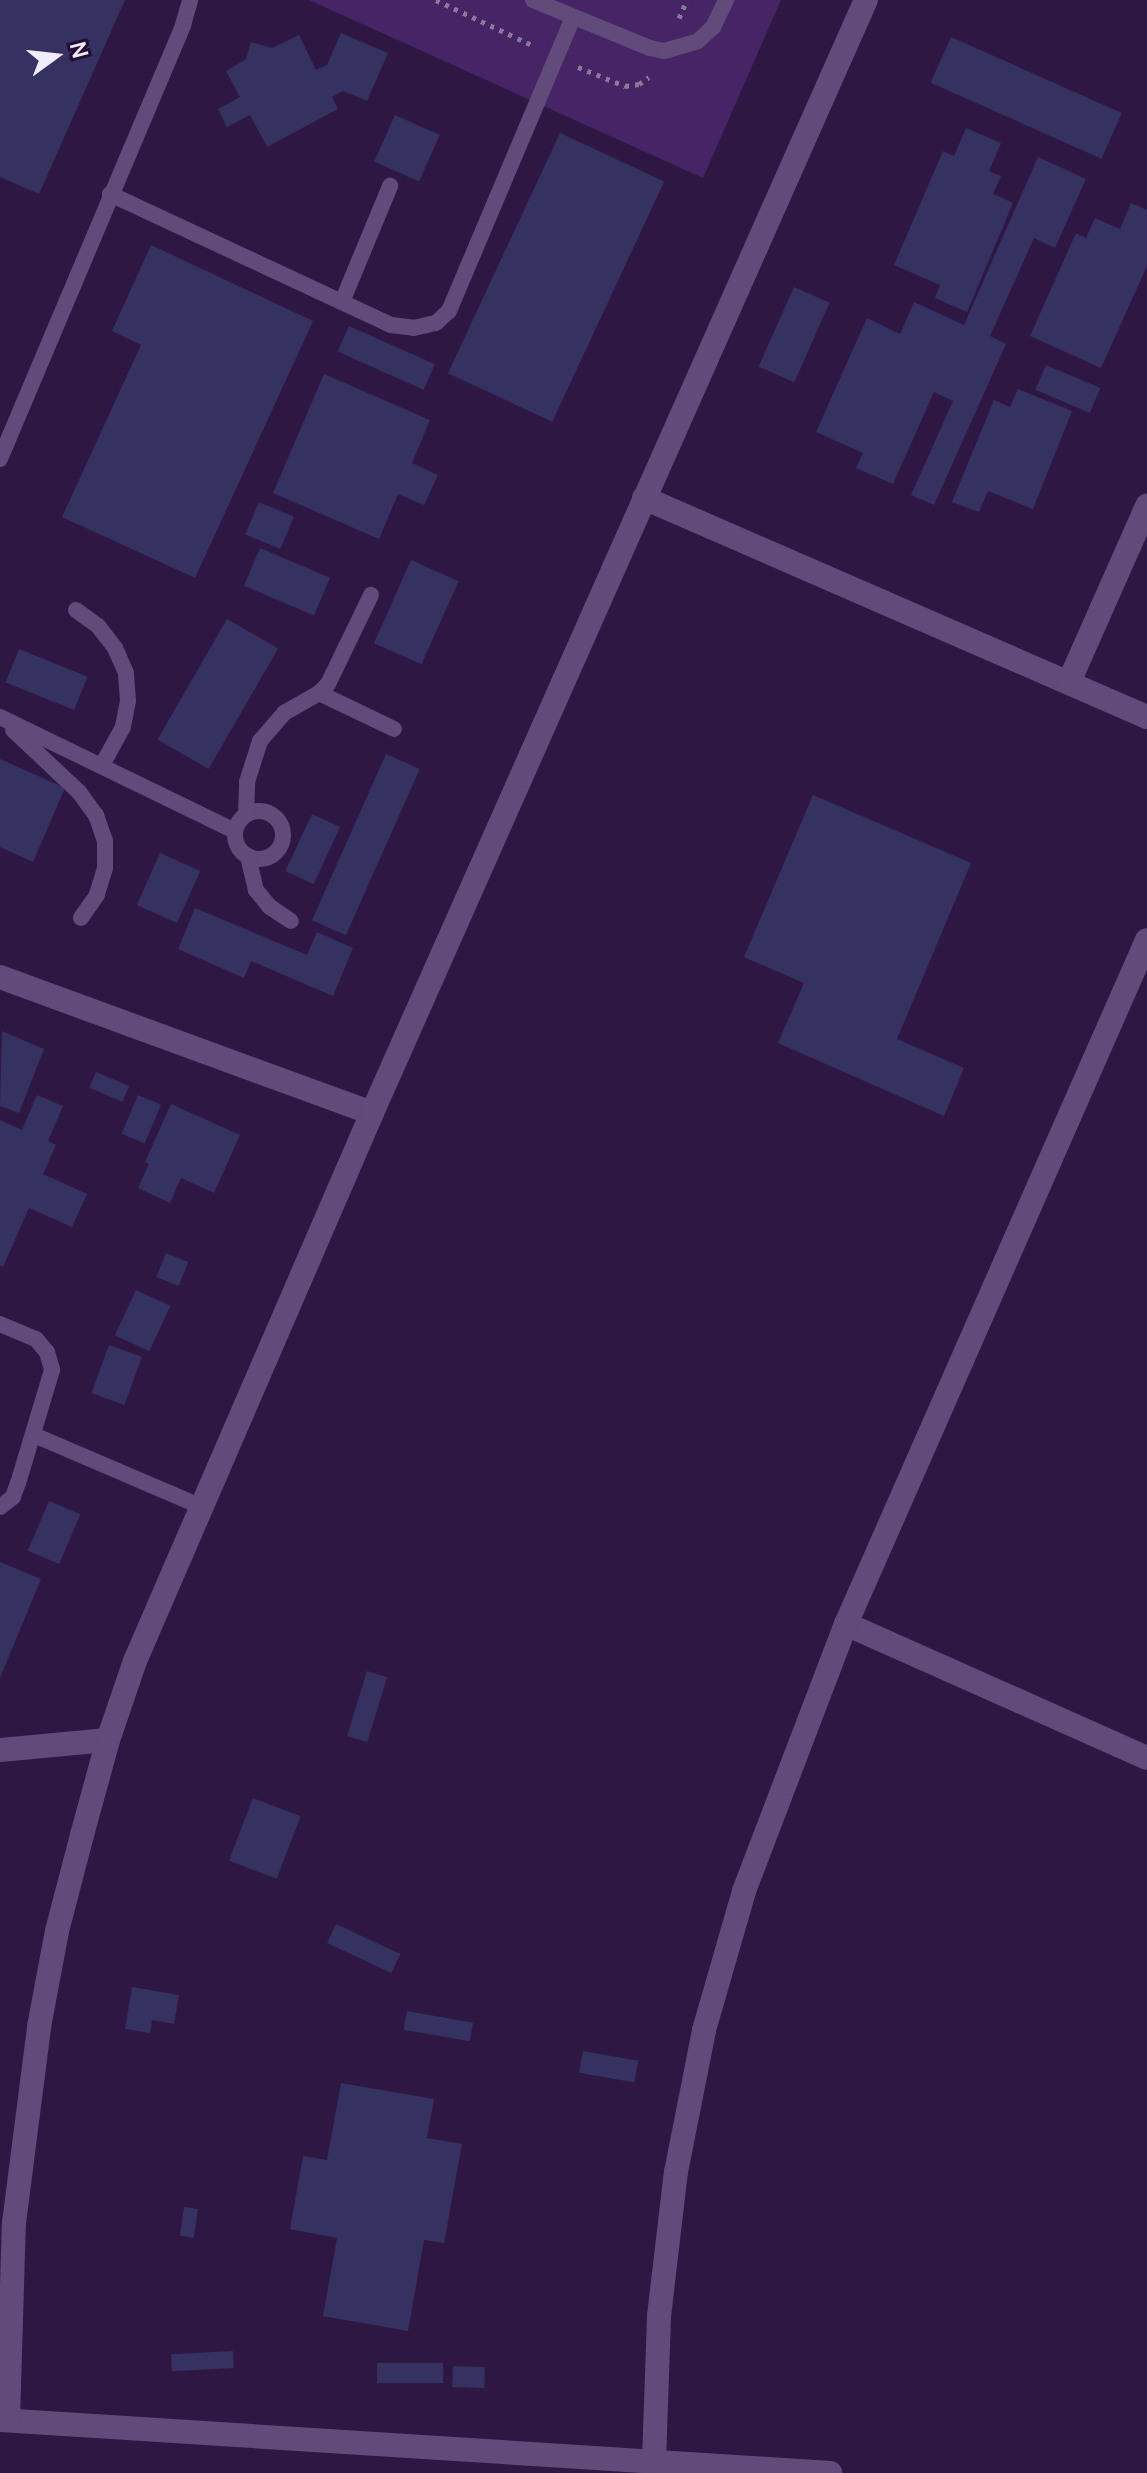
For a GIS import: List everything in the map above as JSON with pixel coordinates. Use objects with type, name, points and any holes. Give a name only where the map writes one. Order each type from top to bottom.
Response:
[{"type":"street","points":[[830,2473],[4,2420],[14,2223],[39,2027],[57,1931],[108,1740],[167,1583],[204,1508],[372,1113],[866,0]]},
{"type":"street","points":[[644,498],[1147,717]]},
{"type":"street","points":[[1069,682],[1147,506]]},
{"type":"street","points":[[654,2461],[659,2316],[676,2172],[704,2030],[744,1891],[846,1624],[1147,940]]},
{"type":"street","points":[[0,977],[372,1113]]},
{"type":"street","points":[[846,1624],[1147,1758]]},
{"type":"street","points":[[0,1750],[108,1740]]},
{"type":"lane","points":[[0,459],[183,25],[190,0]]},
{"type":"lane","points":[[533,0],[650,48],[679,49],[698,41],[713,27],[726,0]]},
{"type":"lane","points":[[110,194],[391,325],[414,328],[436,323],[449,311],[573,18]]},
{"type":"lane","points":[[342,302],[390,186]]},
{"type":"lane","points":[[291,921],[270,907],[256,890],[248,856],[236,841],[235,831],[246,815],[247,782],[260,741],[284,713],[319,693],[335,673],[371,595]]},
{"type":"lane","points":[[76,610],[98,626],[115,648],[126,673],[128,701],[123,727],[102,765]]},
{"type":"lane","points":[[319,693],[394,729]]},
{"type":"lane","points":[[0,718],[235,831]]},
{"type":"lane","points":[[0,718],[79,792],[96,815],[105,841],[105,868],[97,895],[81,918]]},
{"type":"lane","points":[[246,815],[265,811],[280,823],[283,833],[276,851],[267,857],[248,856]]},
{"type":"lane","points":[[0,1324],[36,1339],[47,1352],[52,1370],[13,1497],[0,1507]]},
{"type":"lane","points":[[34,1435],[204,1508]]},
{"type":"shaded area","points":[[309,0],[781,0],[703,178]]},
{"type":"building","points":[[0,0],[125,0],[39,194],[0,177]]},
{"type":"building","points":[[341,33],[388,53],[367,101],[343,91],[332,97],[338,109],[267,147],[250,115],[227,127],[218,109],[240,97],[226,71],[246,59],[251,42],[272,48],[299,35],[316,70],[327,65]]},
{"type":"building","points":[[951,37],[1122,113],[1101,159],[931,83]]},
{"type":"building","points":[[395,115],[440,135],[419,182],[374,162]]},
{"type":"building","points":[[966,128],[1001,143],[989,171],[1001,176],[993,194],[1013,203],[967,312],[935,298],[940,285],[894,265],[943,151],[954,156]]},
{"type":"building","points":[[560,133],[664,182],[552,422],[448,373]]},
{"type":"building","points":[[1038,157],[1086,179],[1055,248],[1034,238],[990,336],[1006,344],[934,505],[911,495],[953,401],[934,392],[893,484],[856,468],[863,453],[816,432],[867,318],[900,334],[914,302],[964,325]]},
{"type":"building","points":[[1131,203],[1147,210],[1147,266],[1101,368],[1030,336],[1076,233],[1086,238],[1095,218],[1120,229]]},
{"type":"building","points":[[151,245],[313,321],[195,578],[62,517],[141,345],[112,331]]},
{"type":"building","points":[[794,287],[830,303],[794,382],[759,366]]},
{"type":"building","points":[[349,326],[435,364],[423,390],[338,352]]},
{"type":"building","points":[[1046,365],[1100,388],[1090,413],[1035,390]]},
{"type":"building","points":[[324,374],[430,420],[412,463],[438,475],[424,505],[398,494],[379,539],[273,493]]},
{"type":"building","points":[[1018,389],[1072,411],[1033,509],[988,491],[979,512],[952,502],[994,400],[1010,407]]},
{"type":"building","points":[[259,502],[294,517],[280,549],[245,534]]},
{"type":"building","points":[[260,548],[330,578],[314,615],[244,586]]},
{"type":"building","points":[[411,560],[459,581],[421,664],[374,643]]},
{"type":"building","points":[[227,619],[278,648],[209,769],[158,739]]},
{"type":"building","points":[[19,649],[88,677],[74,710],[6,682]]},
{"type":"building","points":[[386,754],[420,769],[346,935],[312,920]]},
{"type":"building","points":[[0,759],[65,788],[33,862],[0,847]]},
{"type":"building","points":[[813,795],[971,863],[897,1039],[964,1068],[944,1116],[778,1043],[804,983],[744,957]]},
{"type":"building","points":[[312,814],[340,827],[313,884],[285,871]]},
{"type":"building","points":[[160,853],[200,871],[177,923],[137,905]]},
{"type":"building","points":[[195,908],[307,955],[317,932],[353,948],[333,996],[251,961],[244,978],[178,949]]},
{"type":"building","points":[[2,1031],[44,1049],[19,1113],[0,1106]]},
{"type":"building","points":[[96,1072],[129,1086],[122,1102],[89,1088]]},
{"type":"building","points":[[37,1095],[63,1106],[48,1141],[56,1145],[43,1174],[87,1194],[72,1227],[29,1208],[3,1267],[0,1265],[0,1120],[22,1130]]},
{"type":"building","points":[[138,1095],[161,1105],[145,1143],[122,1134]]},
{"type":"building","points":[[171,1104],[240,1135],[214,1193],[181,1178],[170,1203],[138,1188],[149,1164],[145,1162]]},
{"type":"building","points":[[166,1253],[188,1262],[179,1286],[156,1277]]},
{"type":"building","points":[[136,1290],[170,1306],[149,1351],[115,1335]]},
{"type":"building","points":[[109,1345],[142,1357],[124,1405],[92,1393]]},
{"type":"building","points":[[49,1501],[80,1514],[59,1564],[28,1551]]},
{"type":"building","points":[[0,1562],[41,1579],[0,1678]]},
{"type":"building","points":[[367,1671],[387,1677],[367,1742],[347,1736]]},
{"type":"building","points":[[253,1798],[301,1816],[277,1879],[229,1861]]},
{"type":"building","points":[[336,1924],[400,1954],[391,1973],[327,1943]]},
{"type":"building","points":[[132,1987],[179,1995],[174,2024],[152,2020],[150,2033],[125,2029]]},
{"type":"building","points":[[407,2011],[473,2023],[470,2041],[404,2030]]},
{"type":"building","points":[[583,2051],[638,2061],[634,2082],[579,2073]]},
{"type":"building","points":[[341,2083],[434,2099],[427,2138],[462,2144],[444,2243],[424,2240],[408,2331],[323,2316],[337,2238],[290,2229],[303,2156],[327,2160]]},
{"type":"building","points":[[184,2207],[198,2209],[194,2238],[180,2236]]},
{"type":"building","points":[[233,2351],[234,2368],[172,2371],[171,2354]]},
{"type":"building","points":[[377,2363],[443,2363],[443,2383],[377,2383]]},
{"type":"building","points":[[453,2366],[485,2367],[484,2388],[452,2387]]}]
